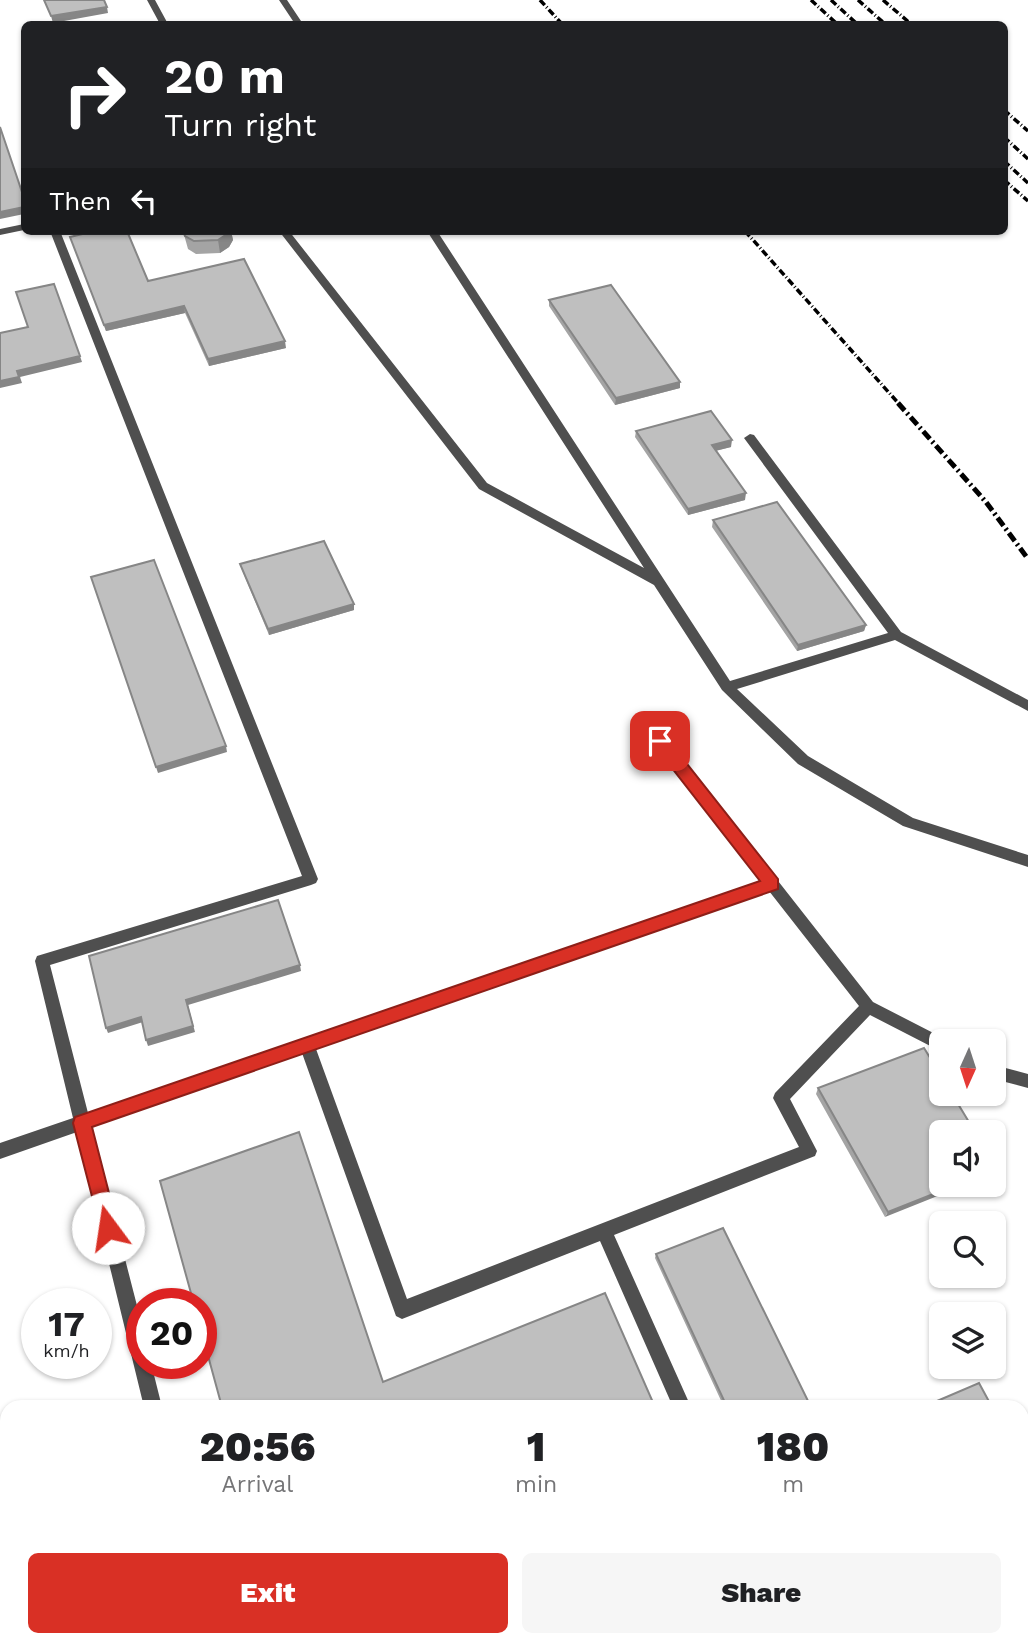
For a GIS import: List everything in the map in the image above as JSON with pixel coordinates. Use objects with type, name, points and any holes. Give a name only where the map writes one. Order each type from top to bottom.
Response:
[{"type":"lane","points":[[151,0],[162,21]]},
{"type":"lane","points":[[283,0],[297,21]]},
{"type":"lane","points":[[0,232],[21,228]]},
{"type":"lane","points":[[57,235],[310,879],[42,961],[126,1298]]},
{"type":"lane","points":[[287,235],[483,486],[658,582]]},
{"type":"lane","points":[[435,235],[727,687],[803,760],[908,822],[1028,861]]},
{"type":"lane","points":[[750,438],[895,635],[1028,706]]},
{"type":"lane","points":[[727,687],[895,635]]},
{"type":"lane","points":[[660,741],[869,1007],[929,1038]]},
{"type":"lane","points":[[0,1151],[772,884]]},
{"type":"lane","points":[[307,1045],[402,1310],[809,1151],[781,1098],[869,1007]]},
{"type":"lane","points":[[1006,1075],[1028,1081]]},
{"type":"lane","points":[[604,1231],[679,1400]]},
{"type":"lane","points":[[146,1379],[151,1400]]},
{"type":"building","points":[[44,0],[104,0],[107,7],[51,16]]},
{"type":"building","points":[[0,127],[21,189],[21,208],[0,212]]},
{"type":"building","points":[[129,235],[148,281],[244,259],[285,341],[208,359],[184,306],[104,325],[70,237]]},
{"type":"building","points":[[226,235],[218,240],[194,241],[185,236]]},
{"type":"building","points":[[54,284],[80,356],[17,371],[19,377],[0,381],[0,333],[28,327],[16,292]]},
{"type":"building","points":[[611,285],[680,382],[616,398],[549,300]]},
{"type":"building","points":[[711,411],[732,440],[712,445],[746,493],[688,509],[636,431]]},
{"type":"building","points":[[777,502],[866,625],[798,645],[713,520]]},
{"type":"building","points":[[324,541],[354,604],[268,629],[240,564]]},
{"type":"building","points":[[154,560],[226,746],[156,767],[91,577]]},
{"type":"building","points":[[278,900],[300,965],[186,1000],[193,1026],[146,1040],[141,1017],[106,1028],[89,956]]},
{"type":"building","points":[[924,1048],[929,1056],[929,1106],[959,1106],[968,1120],[929,1120],[929,1196],[888,1212],[818,1088]]},
{"type":"building","points":[[299,1132],[383,1382],[605,1293],[652,1400],[220,1400],[214,1379],[217,1379],[217,1288],[190,1288],[160,1181]]},
{"type":"building","points":[[723,1228],[808,1400],[724,1400],[656,1254]]},
{"type":"building","points":[[979,1383],[988,1400],[939,1400]]},
{"type":"railway","points":[[540,0],[559,21]]},
{"type":"railway","points":[[811,0],[834,21]]},
{"type":"railway","points":[[831,0],[854,21]]},
{"type":"railway","points":[[858,0],[882,21]]},
{"type":"railway","points":[[883,0],[908,21]]},
{"type":"railway","points":[[1008,114],[1028,131]]},
{"type":"railway","points":[[1008,141],[1028,159]]},
{"type":"railway","points":[[1008,165],[1028,183]]},
{"type":"railway","points":[[1008,184],[1028,201]]},
{"type":"railway","points":[[749,235],[900,405]]},
{"type":"railway","points":[[898,403],[986,502],[1028,559]]},
{"type":"route","points":[[108,1228],[82,1123],[772,884],[660,741]]}]
